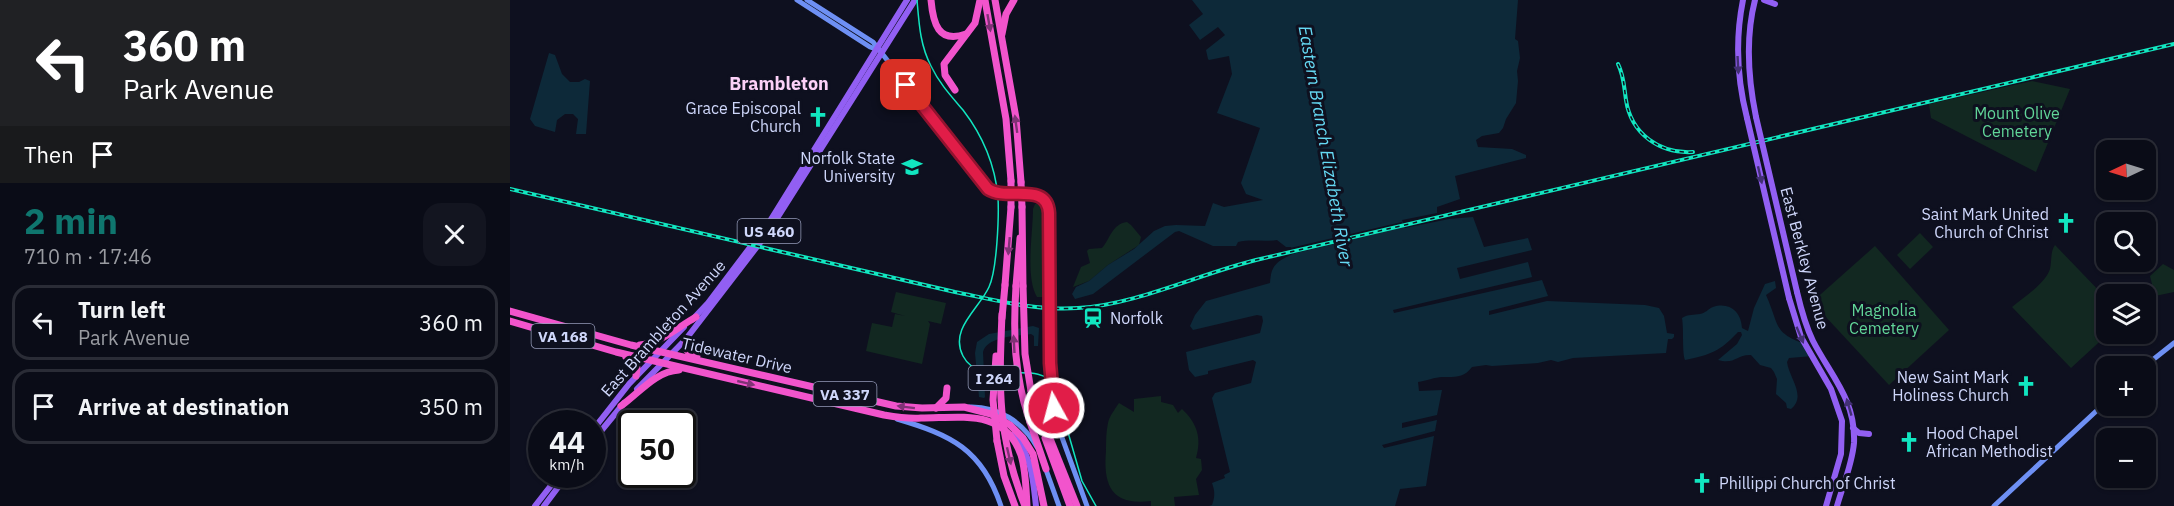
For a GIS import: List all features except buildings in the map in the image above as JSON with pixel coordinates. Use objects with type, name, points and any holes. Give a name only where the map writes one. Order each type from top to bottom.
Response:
[{"type":"highway","points":[[932,0],[933,19],[940,31],[953,36],[968,33]]},
{"type":"highway","points":[[955,90],[945,75],[944,64],[948,55],[977,20],[980,0]]},
{"type":"highway","name":"I 264","points":[[985,0],[1009,140],[1011,207],[994,378],[994,414],[1004,476],[1013,506]]},
{"type":"highway","name":"I 264","points":[[995,0],[1018,139],[1022,207],[1020,286],[1024,354],[1039,422],[1070,506]]},
{"type":"highway","points":[[1002,38],[1006,14],[1014,0]]},
{"type":"highway","points":[[1020,286],[1015,355],[1019,384],[1046,469]]},
{"type":"highway","name":"Tidewater Drive","points":[[510,311],[631,345],[902,407],[962,407],[991,414],[1015,429],[1030,448],[1038,471],[1037,483]]},
{"type":"highway","points":[[1002,314],[999,378],[1002,418],[1009,459],[1026,506]]},
{"type":"highway","name":"VA 168","points":[[631,345],[653,342],[696,317]]},
{"type":"highway","points":[[510,319],[534,323],[540,319]]},
{"type":"highway","name":"Tidewater Drive","points":[[510,319],[616,352],[884,415],[916,418],[972,417],[998,425]]},
{"type":"highway","points":[[686,339],[685,347],[690,354],[728,367]]},
{"type":"highway","points":[[616,352],[635,362],[636,376]]},
{"type":"highway","name":"VA 337","points":[[621,406],[654,379],[673,370],[689,369]]},
{"type":"highway","points":[[936,408],[946,398],[946,388],[954,401],[962,407]]},
{"type":"highway","points":[[1031,391],[1077,506]]},
{"type":"highway","points":[[789,393],[805,392],[834,399],[840,393]]},
{"type":"highway","points":[[998,425],[1012,438],[1021,454],[1026,506]]},
{"type":"highway","name":"VA 337","points":[[1037,483],[1041,506]]},
{"type":"main road","points":[[797,0],[878,51]]},
{"type":"main road","points":[[807,0],[873,42],[988,189],[1001,194],[1038,195],[1047,203],[1049,213],[1050,363],[1053,399],[1062,438],[1087,506]]},
{"type":"main road","name":"East Brambleton Avenue","points":[[606,425],[686,339],[774,224],[907,0]]},
{"type":"main road","name":"East Brambleton Avenue","points":[[606,414],[636,376],[696,317],[770,221],[878,51],[915,0]]},
{"type":"main road","name":"East Berkley Avenue","points":[[1743,0],[1738,45],[1739,74],[1747,118],[1792,313],[1801,337],[1836,400],[1842,430],[1839,462],[1826,506]]},
{"type":"main road","points":[[1764,0],[1775,4]]},
{"type":"main road","name":"East Berkley Avenue","points":[[1754,3],[1748,67],[1756,117],[1802,312],[1814,343],[1846,397],[1853,428],[1851,459],[1837,506]]},
{"type":"main road","points":[[2156,357],[2174,343]]},
{"type":"main road","points":[[962,407],[994,410],[1015,421],[1034,443],[1059,506]]},
{"type":"main road","points":[[1994,506],[2096,411]]},
{"type":"main road","points":[[884,415],[932,429],[961,446],[988,474],[1001,506]]},
{"type":"main road","name":"Tidewater Drive","points":[[998,425],[1013,435],[1023,447],[1037,483]]},
{"type":"main road","points":[[1853,428],[1859,434],[1869,434]]},
{"type":"main road","points":[[535,506],[549,488]]},
{"type":"main road","points":[[544,506],[558,488]]},
{"type":"green space","name":"Mount Olive Cemetery","points":[[2032,81],[2070,89],[2036,172],[1931,118],[1929,104]]},
{"type":"green space","points":[[1035,204],[1045,209],[1044,294],[1042,297],[1037,297],[1033,288],[1030,267]]},
{"type":"green space","points":[[1127,222],[1141,237],[1139,245],[1108,265],[1089,281],[1073,287],[1081,267],[1090,263],[1087,251],[1102,248],[1115,229]]},
{"type":"green space","points":[[1920,233],[1933,247],[1910,269],[1897,255]]},
{"type":"green space","points":[[2055,245],[2096,288],[2097,344],[2071,368],[2012,307],[2044,280],[2050,269]]},
{"type":"green space","name":"Magnolia Cemetery","points":[[1875,246],[1949,330],[1889,385],[1812,302]]},
{"type":"green space","points":[[2163,264],[2174,270],[2174,292],[2156,296],[2156,284],[2152,284],[2150,276]]},
{"type":"green space","points":[[896,292],[946,303],[941,324],[928,321],[930,324],[922,364],[866,351],[872,323],[892,327],[895,314],[905,316],[891,312]]},
{"type":"green space","points":[[1161,396],[1161,402],[1173,405],[1178,413],[1182,409],[1195,425],[1198,437],[1196,458],[1201,459],[1202,470],[1196,479],[1199,495],[1174,497],[1175,506],[1151,506],[1151,501],[1138,502],[1119,497],[1109,484],[1106,474],[1107,426],[1119,403],[1134,412],[1134,399]]},
{"type":"water","name":"Eastern Branch Elizabeth River","points":[[1192,0],[1518,0],[1515,39],[1518,41],[1520,58],[1517,71],[1516,103],[1499,133],[1482,136],[1476,140],[1478,147],[1512,149],[1526,155],[1526,158],[1455,176],[1460,199],[1437,207],[1437,213],[1402,220],[1405,228],[1449,219],[1473,217],[1484,247],[1528,238],[1532,250],[1457,268],[1460,279],[1528,262],[1532,277],[1393,310],[1394,313],[1542,280],[1548,296],[1489,311],[1489,315],[1547,301],[1645,305],[1659,308],[1664,316],[1667,333],[1674,334],[1672,339],[1668,339],[1666,353],[1486,365],[1472,367],[1459,376],[1439,377],[1418,382],[1419,391],[1442,390],[1437,415],[1402,423],[1402,428],[1437,420],[1435,431],[1382,445],[1384,448],[1434,436],[1426,486],[1400,489],[1395,506],[1209,506],[1212,505],[1214,497],[1212,483],[1225,478],[1224,475],[1230,472],[1212,398],[1215,393],[1251,383],[1256,362],[1253,360],[1208,371],[1208,374],[1195,377],[1189,370],[1186,352],[1260,333],[1263,321],[1262,316],[1257,315],[1193,330],[1190,326],[1206,301],[1270,283],[1276,264],[1293,254],[1291,247],[1286,247],[1277,240],[1243,241],[1238,242],[1236,246],[1213,246],[1179,231],[1093,294],[1075,299],[1072,294],[1076,287],[1089,281],[1108,265],[1134,249],[1154,231],[1165,226],[1205,226],[1213,203],[1224,207],[1263,200],[1246,194],[1241,183],[1260,128],[1217,113],[1232,74],[1229,56],[1209,60],[1206,50],[1225,35],[1218,27],[1200,40],[1189,25],[1203,14]]},
{"type":"water","points":[[549,53],[555,55],[562,74],[570,82],[585,79],[590,81],[586,134],[576,134],[578,119],[573,114],[565,114],[557,120],[555,132],[535,126],[530,119]]},
{"type":"water","points":[[1775,281],[1776,288],[1766,295],[1779,327],[1796,341],[1808,345],[1813,356],[1789,358],[1787,362],[1797,393],[1796,404],[1791,409],[1787,408],[1786,403],[1776,394],[1777,379],[1771,368],[1760,365],[1751,355],[1728,361],[1718,360],[1737,344],[1742,335],[1741,332],[1709,354],[1685,360],[1684,356],[1682,318],[1702,313],[1713,307],[1724,306],[1737,313],[1742,328],[1748,331],[1754,308],[1765,284]]},
{"type":"water","points":[[1033,326],[1039,328],[1038,346],[1034,346],[1034,336],[1031,334],[996,340],[986,347],[983,352],[985,397],[979,397],[975,353],[977,342],[989,334]]},
{"type":"pier","points":[[1402,222],[1404,227],[1292,254],[1290,248]]},
{"type":"tram line","points":[[917,0],[921,34],[927,58],[938,78],[970,120],[982,141],[991,162],[998,197],[997,243],[992,279],[962,328],[960,346],[963,356],[972,366],[983,371],[1037,374],[1048,378],[1055,387],[1082,481],[1096,506]]},
{"type":"railway","points":[[510,189],[955,292],[1031,306],[1078,308],[1122,301],[1256,260],[2174,44]]},
{"type":"railway","points":[[1618,64],[1623,77],[1629,112],[1641,132],[1649,140],[1669,150],[1693,152]]},
{"type":"place","name":"Grace Episcopal Church","points":[[818,117]]},
{"type":"place","name":"Norfolk State University","points":[[912,167]]},
{"type":"place","name":"Saint Mark United Church of Christ","points":[[2066,223]]},
{"type":"place","name":"Norfolk","points":[[1093,318]]},
{"type":"place","name":"New Saint Mark Holiness Church","points":[[2026,386]]},
{"type":"place","name":"Hood Chapel African Methodist","points":[[1909,442]]},
{"type":"place","name":"Phillippi Church of Christ","points":[[1702,483]]},
{"type":"district","name":"Brambleton","points":[[779,83]]},
{"type":"route","points":[[906,85],[988,189],[1001,194],[1038,195],[1047,203],[1049,208],[1050,363],[1054,408]]}]
